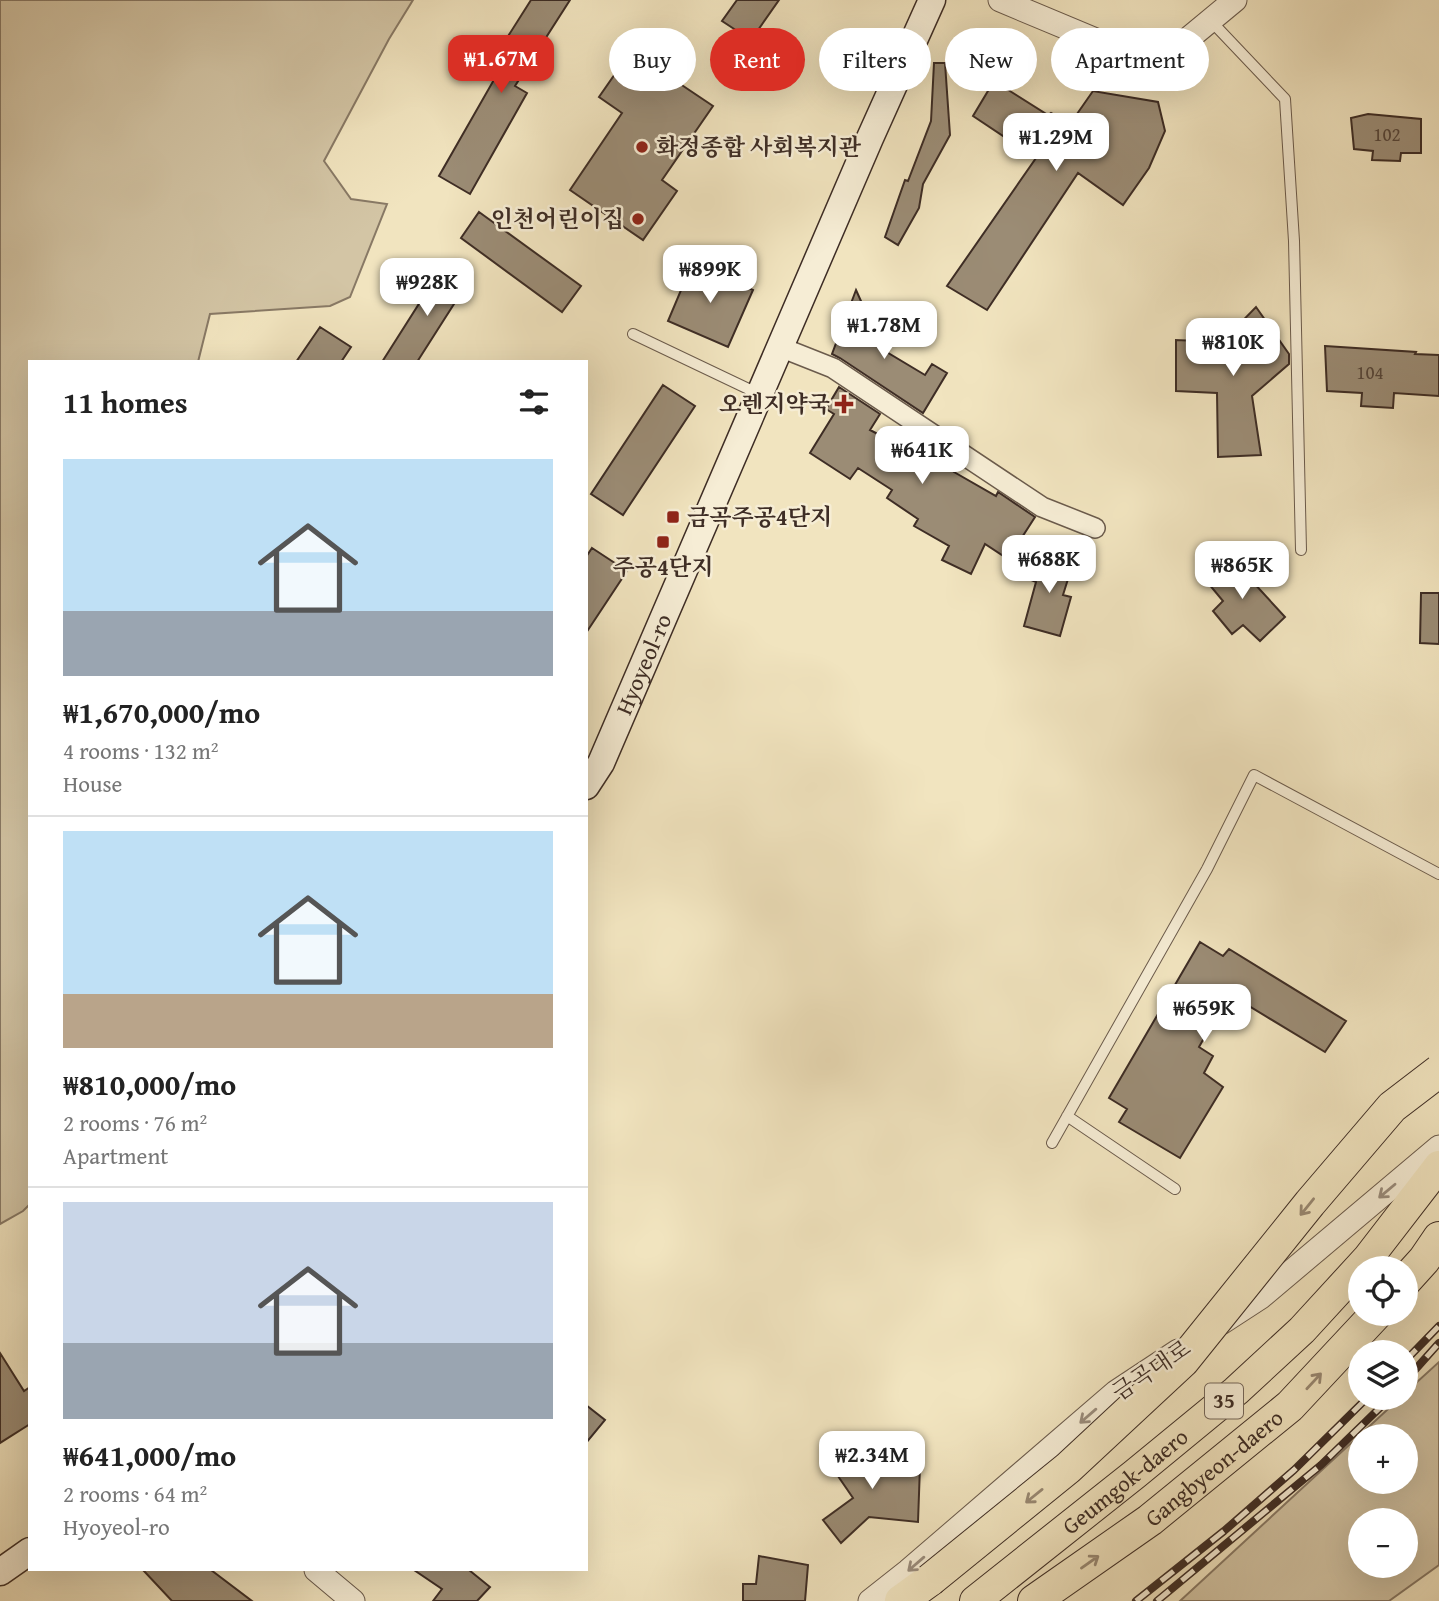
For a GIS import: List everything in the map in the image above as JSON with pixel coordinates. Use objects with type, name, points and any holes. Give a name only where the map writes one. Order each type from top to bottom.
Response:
[{"type":"highway","points":[[901,1601],[1068,1468],[1183,1361],[1310,1203],[1392,1107],[1439,1071]]},
{"type":"highway","points":[[1418,1267],[1439,1238]]},
{"type":"highway","name":"Gangbyeon-daero","points":[[1034,1601],[1150,1520],[1290,1406],[1365,1326]]},
{"type":"main road","name":"Hyoyeol-ro","points":[[588,783],[601,763],[932,0]]},
{"type":"main road","name":"Geumgok-daero","points":[[975,1601],[1236,1391],[1302,1330],[1368,1258],[1439,1166]]},
{"type":"main road","points":[[0,1572],[28,1552]]},
{"type":"street","points":[[1000,0],[1139,58],[1171,53],[1235,0]]},
{"type":"street","points":[[780,347],[833,368],[1042,508],[1095,528]]},
{"type":"street","name":"금곡대로","points":[[870,1601],[1116,1392],[1261,1297],[1439,1147]]},
{"type":"street","points":[[317,1571],[353,1601]]},
{"type":"lane","points":[[1210,21],[1285,99],[1294,241],[1301,550]]},
{"type":"lane","points":[[633,334],[760,394]]},
{"type":"lane","points":[[1052,1143],[1207,869],[1254,775],[1439,874]]},
{"type":"lane","points":[[1067,1116],[1175,1189]]},
{"type":"shaded area","points":[[0,0],[413,0],[389,39],[324,161],[351,199],[387,204],[350,297],[330,306],[210,314],[198,360],[28,360],[28,1206],[0,1224]]},
{"type":"shaded area","points":[[1439,1362],[1439,1565],[1389,1601],[1180,1601],[1348,1446],[1348,1494],[1418,1494],[1418,1424],[1372,1424],[1387,1410],[1418,1410],[1418,1381]]},
{"type":"building","points":[[531,0],[570,0],[515,86],[527,93],[470,194],[439,176],[507,57],[498,52]]},
{"type":"building","points":[[737,0],[779,0],[759,28],[733,28],[722,21]]},
{"type":"building","points":[[934,63],[945,63],[950,135],[923,184],[919,208],[898,245],[885,237],[905,180],[908,181],[931,121]]},
{"type":"building","name":"화정종합 사회복지관","points":[[609,83],[609,91],[691,91],[713,106],[662,180],[677,191],[643,240],[570,190],[622,113],[599,97]]},
{"type":"building","points":[[988,91],[1010,91],[1048,115],[1051,113],[1070,124],[1093,91],[1158,102],[1165,131],[1149,168],[1123,205],[1078,173],[987,310],[947,286],[1036,158],[973,116]]},
{"type":"building","points":[[1368,114],[1421,119],[1421,153],[1401,153],[1400,161],[1372,160],[1373,151],[1354,149],[1351,118]]},
{"type":"building","points":[[479,212],[581,286],[562,312],[461,238]]},
{"type":"building","points":[[692,264],[753,290],[728,347],[668,321]]},
{"type":"building","points":[[443,266],[468,282],[418,360],[383,360]]},
{"type":"building","points":[[856,290],[874,330],[870,342],[925,375],[932,364],[947,373],[923,413],[832,354]]},
{"type":"building","points":[[1256,307],[1289,354],[1289,364],[1252,396],[1261,455],[1218,457],[1217,393],[1176,391],[1176,340],[1222,342]]},
{"type":"building","points":[[320,327],[351,347],[342,360],[297,360]]},
{"type":"building","points":[[1325,346],[1439,355],[1439,396],[1394,393],[1393,408],[1361,406],[1362,393],[1327,391]]},
{"type":"building","points":[[663,385],[695,406],[623,515],[591,494]]},
{"type":"building","points":[[839,387],[880,414],[870,430],[916,454],[921,446],[954,472],[996,496],[998,492],[1035,517],[1008,559],[985,544],[971,574],[942,560],[949,546],[914,526],[918,519],[887,498],[892,490],[858,468],[850,479],[810,453],[834,414],[826,409]]},
{"type":"building","points":[[592,548],[627,571],[588,630],[588,554]]},
{"type":"building","points":[[1039,553],[1073,563],[1063,595],[1071,597],[1060,636],[1024,626],[1036,582],[1031,580]]},
{"type":"building","points":[[1229,556],[1285,617],[1260,641],[1243,625],[1232,634],[1213,611],[1223,601],[1203,577]]},
{"type":"building","points":[[1421,593],[1439,593],[1439,644],[1420,643]]},
{"type":"building","points":[[1200,942],[1223,956],[1229,949],[1346,1021],[1325,1052],[1229,994],[1199,1047],[1213,1056],[1204,1073],[1223,1087],[1180,1158],[1119,1122],[1127,1109],[1109,1098]]},
{"type":"building","points":[[0,1353],[24,1391],[28,1388],[28,1425],[0,1443]]},
{"type":"building","points":[[588,1407],[605,1420],[588,1441]]},
{"type":"building","points":[[856,1439],[876,1467],[920,1466],[918,1522],[869,1517],[841,1543],[823,1520],[853,1498],[827,1460]]},
{"type":"building","points":[[759,1556],[808,1565],[805,1601],[743,1601],[743,1584],[756,1584]]},
{"type":"building","points":[[144,1571],[212,1571],[252,1601],[172,1601]]},
{"type":"building","points":[[415,1571],[470,1571],[490,1587],[477,1601],[433,1601],[442,1589]]},
{"type":"railway","points":[[1418,1348],[1439,1326]]},
{"type":"railway","points":[[1418,1366],[1439,1343]]},
{"type":"railway","points":[[1136,1601],[1224,1531],[1294,1470],[1355,1410]]},
{"type":"railway","points":[[1157,1601],[1321,1465],[1378,1410]]},
{"type":"place","name":"화정종합 사회복지관","points":[[642,147]]},
{"type":"place","name":"인천어린이집","points":[[638,219]]},
{"type":"place","name":"오렌지약국","points":[[844,404]]},
{"type":"place","name":"금곡주공4단지","points":[[673,517]]},
{"type":"place","name":"주공4단지","points":[[663,542]]}]
